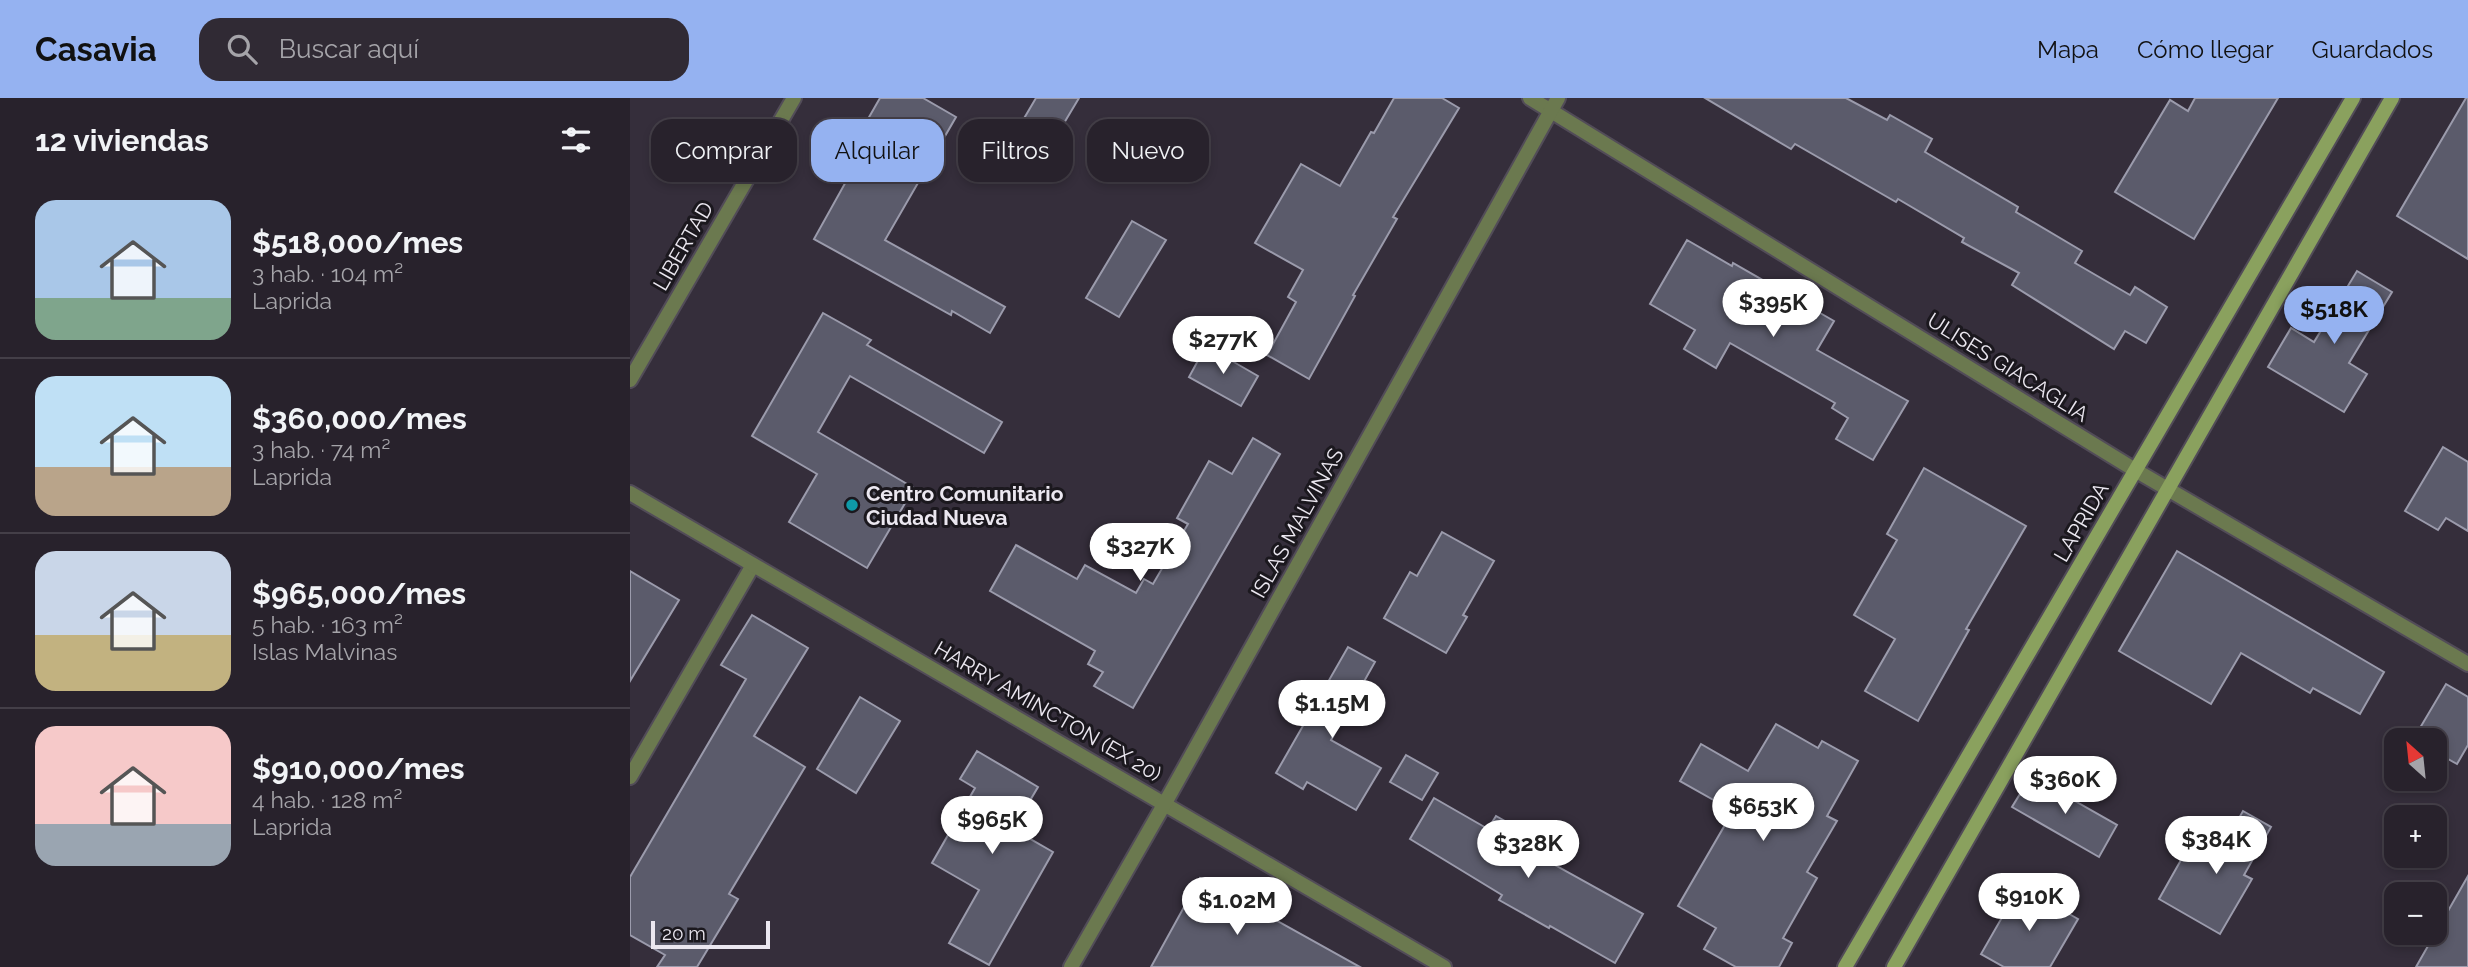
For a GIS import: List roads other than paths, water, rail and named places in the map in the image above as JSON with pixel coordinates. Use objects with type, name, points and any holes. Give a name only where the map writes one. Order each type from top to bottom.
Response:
[{"type":"main road","name":"LAPRIDA","points":[[1845,967],[2353,98]]},
{"type":"main road","points":[[1894,967],[2392,98]]},
{"type":"street","name":"LIBERTAD","points":[[630,380],[794,98]]},
{"type":"street","name":"ULISES GIACAGLIA","points":[[1530,98],[1554,104],[2135,470],[2468,664]]},
{"type":"street","name":"ISLAS MALVINAS","points":[[1070,967],[1165,803],[1554,104]]},
{"type":"street","name":"HARRY AMINCTON (EX 20)","points":[[630,493],[1444,967]]},
{"type":"street","points":[[630,777],[753,565]]},
{"type":"place","name":"Centro Comunitario Ciudad Nueva","points":[[852,505]]}]
